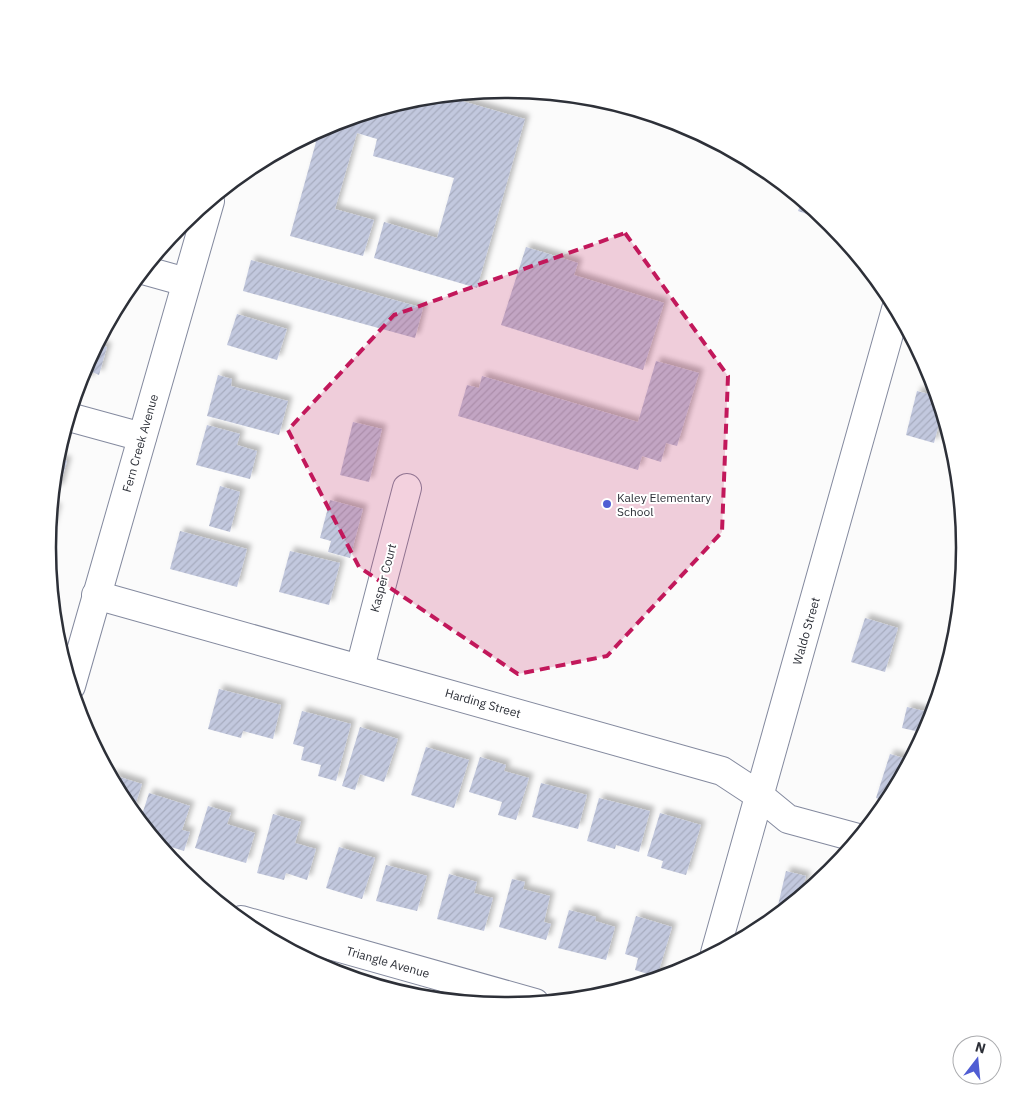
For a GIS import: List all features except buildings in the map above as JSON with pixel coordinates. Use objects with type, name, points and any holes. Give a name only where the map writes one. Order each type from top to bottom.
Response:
[{"type":"street","name":"Fern Creek Avenue","points":[[75,673],[207,211]]},
{"type":"street","points":[[151,272],[186,282]]},
{"type":"street","name":"Waldo Street","points":[[718,944],[893,320]]},
{"type":"street","points":[[75,419],[142,437]]},
{"type":"street","name":"Kasper Court","points":[[360,668],[407,488]]},
{"type":"street","name":"Harding Street","points":[[96,595],[722,770],[760,796],[788,819],[851,836]]},
{"type":"street","name":"Triangle Avenue","points":[[265,927],[512,997]]},
{"type":"highlighted area","points":[[625,233],[728,376],[722,532],[607,656],[518,674],[359,567],[288,430],[394,315]]},
{"type":"place","name":"Kaley Elementary School","points":[[607,504]]}]
